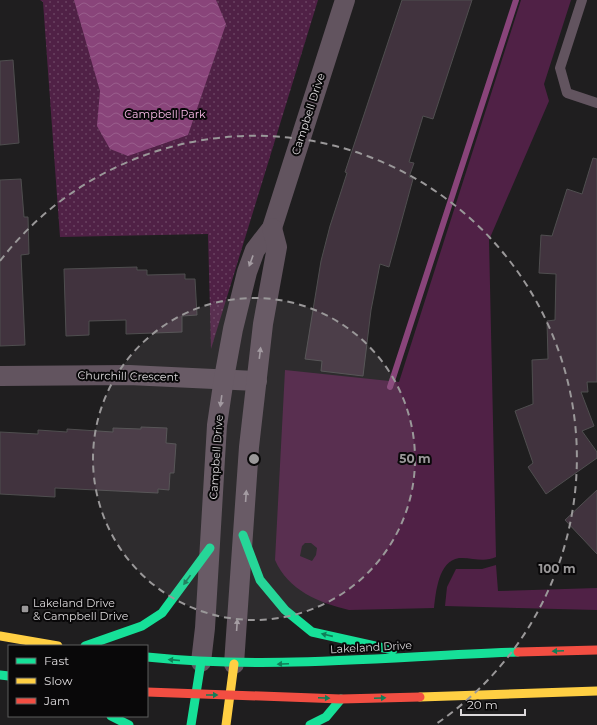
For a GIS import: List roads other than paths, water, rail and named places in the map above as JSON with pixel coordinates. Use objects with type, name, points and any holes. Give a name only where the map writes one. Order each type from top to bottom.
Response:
[{"type":"main road","points":[[243,535],[260,580],[285,610],[312,632],[420,656]]},
{"type":"main road","points":[[88,645],[142,626],[162,613],[210,548]]},
{"type":"main road","points":[[0,636],[52,645]]},
{"type":"main road","name":"Lakeland Drive","points":[[148,657],[201,662],[266,665],[420,656],[597,650]]},
{"type":"main road","name":"Campbell Drive","points":[[191,725],[201,662]]},
{"type":"main road","points":[[226,725],[234,664]]},
{"type":"main road","points":[[148,692],[196,695],[341,699],[597,691]]},
{"type":"main road","points":[[310,725],[326,717],[341,699]]},
{"type":"main road","points":[[113,717],[129,725]]},
{"type":"street","name":"Campbell Drive","points":[[201,662],[205,628],[217,425],[233,329],[247,272],[255,250],[272,228],[345,0]]},
{"type":"street","points":[[234,664],[249,447],[264,324],[277,246],[272,228]]},
{"type":"street","name":"Churchill Crescent","points":[[0,376],[129,375],[224,378],[257,381]]},
{"type":"lane","points":[[582,0],[560,68],[567,93],[597,103]]},
{"type":"water","points":[[74,0],[216,0],[226,24],[188,135],[128,156],[110,149],[97,126],[100,91]]},
{"type":"waterway","points":[[390,387],[516,0]]},
{"type":"place","name":"Lakeland Drive & Campbell Drive","points":[[25,609]]},
{"type":"park label","name":"Campbell Park","points":[[165,114]]}]
